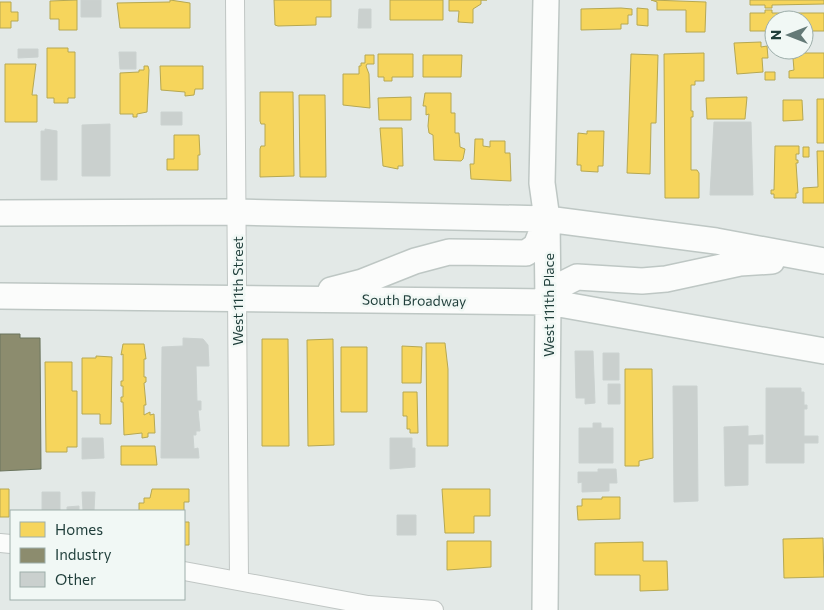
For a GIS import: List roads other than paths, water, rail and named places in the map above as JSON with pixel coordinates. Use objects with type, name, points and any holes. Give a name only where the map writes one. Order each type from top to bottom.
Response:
[{"type":"main road","name":"West 111th Place","points":[[545,610],[548,302],[547,219],[542,182],[546,0]]},
{"type":"main road","points":[[0,213],[236,212],[547,219],[716,241],[818,260]]},
{"type":"main road","points":[[296,298],[362,282],[414,260],[449,252],[526,253],[536,246],[547,219]]},
{"type":"main road","points":[[548,302],[563,284],[577,277],[642,281],[666,279],[740,263],[818,260]]},
{"type":"main road","name":"South Broadway","points":[[0,296],[237,297],[548,302],[824,351]]},
{"type":"street","name":"West 111th Street","points":[[235,0],[238,581]]},
{"type":"street","points":[[185,571],[368,606],[434,610]]}]
